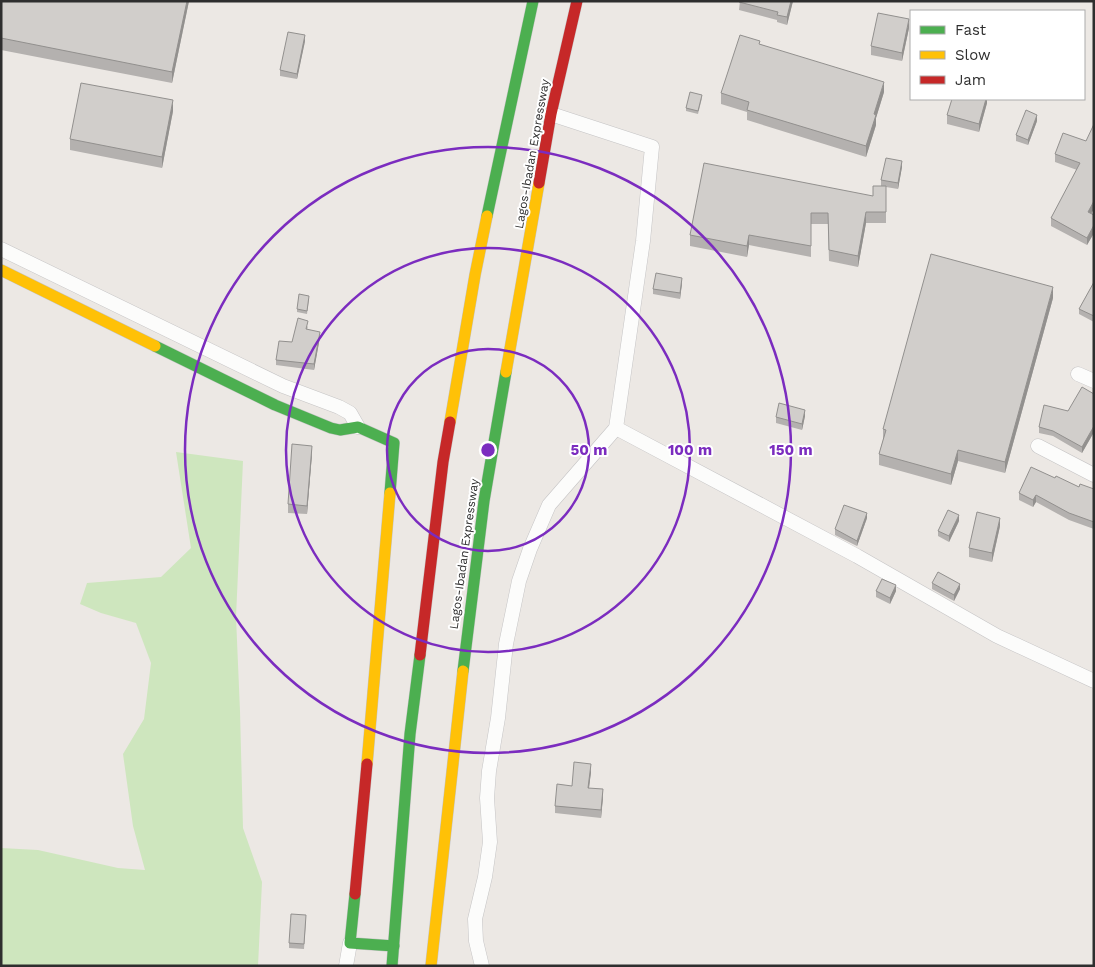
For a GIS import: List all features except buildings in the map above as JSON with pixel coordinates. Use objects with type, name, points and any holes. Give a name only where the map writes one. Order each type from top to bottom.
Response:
[{"type":"main road","points":[[392,966],[410,734],[443,462],[475,275],[533,1]]},
{"type":"main road","name":"Lagos-Ibadan Expressway","points":[[431,966],[454,747],[484,501],[551,114],[577,1]]},
{"type":"main road","points":[[1,270],[275,405],[331,428],[340,430],[358,427],[394,443],[374,694],[350,943],[394,946]]},
{"type":"street","points":[[482,966],[476,941],[475,919],[490,842],[489,771],[498,718],[506,644],[519,581],[530,549],[549,505],[616,428],[643,241],[652,148],[551,114]]},
{"type":"street","points":[[1,249],[283,386],[339,406],[350,413],[358,427]]},
{"type":"street","points":[[1078,374],[1094,381]]},
{"type":"street","points":[[616,428],[857,556],[997,636],[1094,681]]},
{"type":"street","points":[[1038,446],[1094,475]]},
{"type":"street","points":[[346,966],[350,943]]},
{"type":"green space","points":[[176,452],[243,461],[236,617],[243,828],[262,882],[258,966],[1,966],[1,848],[38,850],[118,868],[145,870],[133,826],[123,754],[144,719],[151,663],[136,623],[101,613],[80,604],[87,583],[161,577],[191,548]]},
{"type":"traffic: fast","points":[[487,216],[533,1]]},
{"type":"traffic: fast","points":[[155,346],[275,405],[331,428],[340,430],[358,427],[394,443],[390,493]]},
{"type":"traffic: fast","points":[[463,671],[484,501],[506,372]]},
{"type":"traffic: fast","points":[[392,966],[410,734],[420,655]]},
{"type":"traffic: fast","points":[[355,894],[350,943],[394,946]]},
{"type":"traffic: slow","points":[[506,372],[539,183]]},
{"type":"traffic: slow","points":[[450,422],[487,216]]},
{"type":"traffic: slow","points":[[1,270],[155,346]]},
{"type":"traffic: slow","points":[[367,764],[390,493]]},
{"type":"traffic: slow","points":[[431,966],[463,671]]},
{"type":"traffic: jam","points":[[539,183],[551,114],[577,1]]},
{"type":"traffic: jam","points":[[420,655],[443,462],[450,422]]},
{"type":"traffic: jam","points":[[355,894],[367,764]]}]
